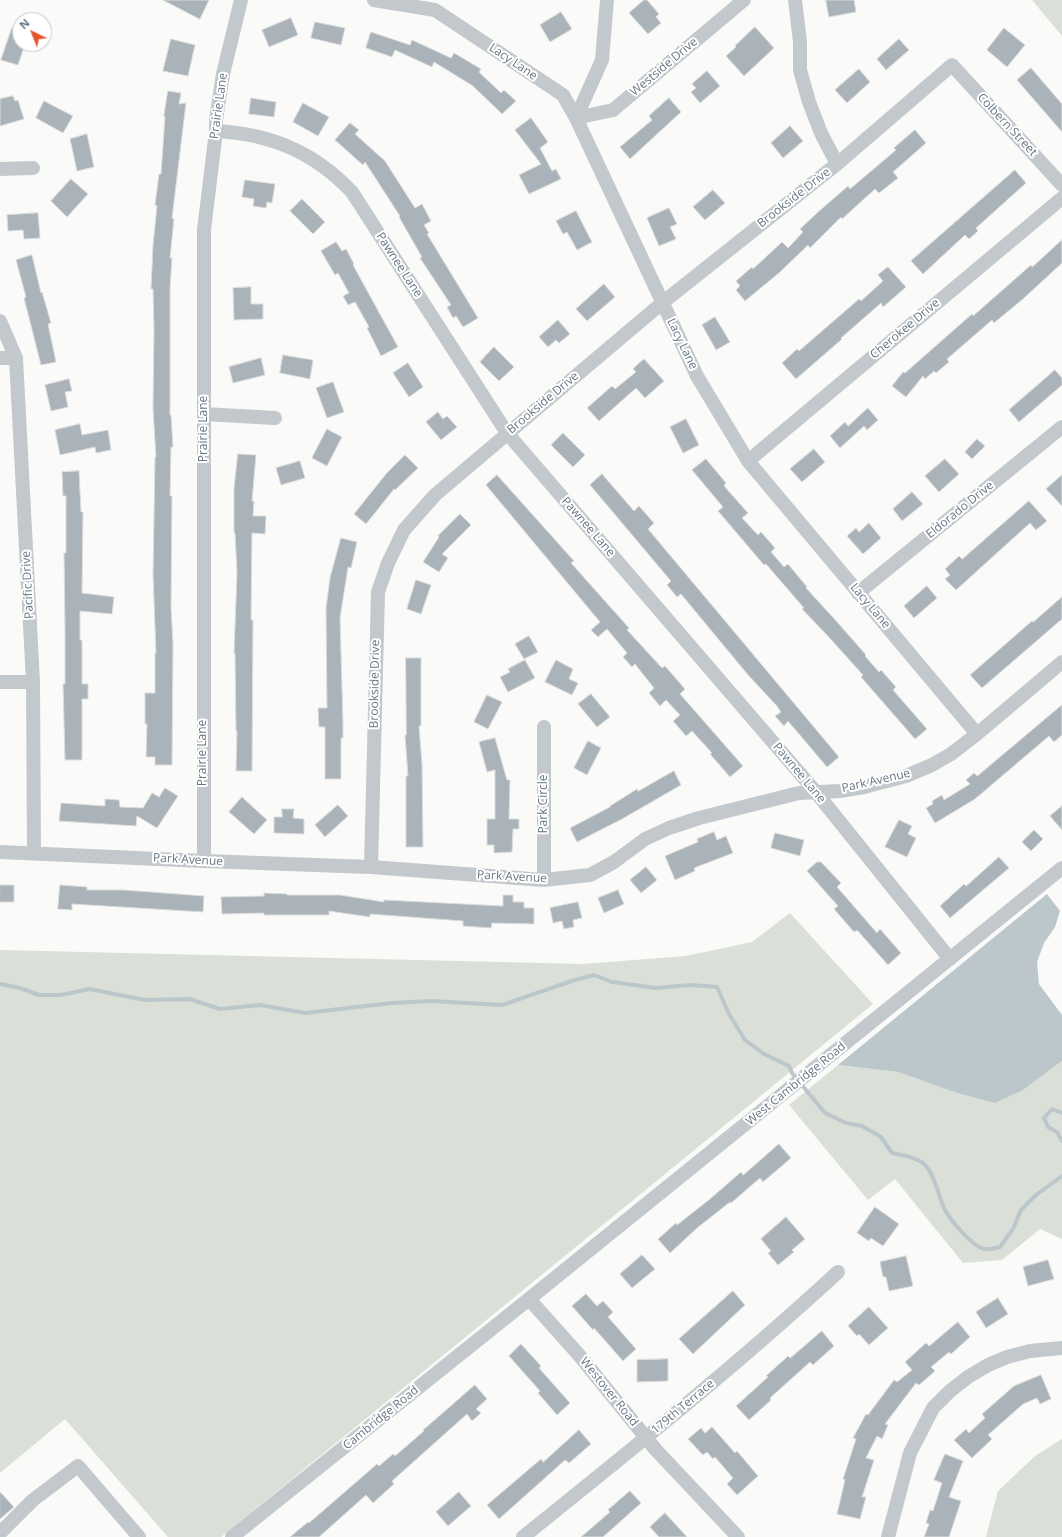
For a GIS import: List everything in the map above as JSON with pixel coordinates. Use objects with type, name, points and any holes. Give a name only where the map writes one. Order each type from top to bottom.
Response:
[{"type":"street","name":"Prairie Lane","points":[[204,862],[204,230],[216,120],[223,74],[241,0]]},
{"type":"street","name":"Lacy Lane","points":[[374,0],[437,5],[563,95],[576,118],[697,376],[748,461],[977,734]]},
{"type":"street","points":[[576,118],[602,60],[607,0]]},
{"type":"street","name":"Westside Drive","points":[[576,118],[613,110],[744,0]]},
{"type":"street","points":[[795,0],[800,42],[800,70],[809,102],[821,133],[837,164]]},
{"type":"street","name":"Brookside Drive","points":[[371,867],[378,592],[388,563],[404,530],[435,495],[507,433],[662,303],[837,164],[952,65]]},
{"type":"street","name":"Colbern Street","points":[[952,65],[1062,185]]},
{"type":"street","name":"Pawnee Lane","points":[[216,131],[238,132],[262,137],[283,144],[303,153],[324,167],[352,192],[507,433],[815,791],[950,959]]},
{"type":"street","points":[[0,168],[33,168]]},
{"type":"street","name":"Cherokee Drive","points":[[748,461],[1062,198]]},
{"type":"street","name":"Pacific Drive","points":[[0,321],[16,358],[33,682],[34,853]]},
{"type":"street","points":[[0,358],[16,358]]},
{"type":"street","points":[[204,414],[275,418]]},
{"type":"street","name":"Eldorado Drive","points":[[858,593],[1062,427]]},
{"type":"street","name":"Park Avenue","points":[[0,852],[204,862],[371,867],[544,880],[590,875],[614,862],[645,839],[669,828],[699,818],[799,793],[815,791],[840,791],[864,787],[906,776],[932,765],[951,754],[977,734],[1062,662]]},
{"type":"street","points":[[0,682],[33,682]]},
{"type":"street","name":"Park Circle","points":[[544,727],[544,880]]},
{"type":"street","name":"West Cambridge Road","points":[[529,1299],[1062,868]]},
{"type":"street","name":"179th Terrace","points":[[523,1537],[646,1438],[787,1319],[838,1272]]},
{"type":"street","name":"Westover Road","points":[[529,1299],[578,1355],[646,1438],[738,1537]]},
{"type":"street","name":"Cambridge Road","points":[[232,1537],[529,1299]]},
{"type":"street","points":[[888,1537],[910,1453],[933,1408],[968,1376],[988,1365],[1007,1357],[1030,1351],[1062,1348]]},
{"type":"street","points":[[0,1533],[33,1500],[78,1466],[139,1537]]},
{"type":"shaded area","points":[[1032,0],[1062,0],[1062,36]]},
{"type":"shaded area","points":[[1047,894],[1060,911],[1055,927],[1044,943],[1037,962],[1039,984],[1062,1015],[1062,1061],[1023,1090],[995,1103],[954,1092],[898,1072],[838,1065]]},
{"type":"shaded area","points":[[790,913],[873,1004],[221,1537],[168,1537],[65,1419],[0,1473],[0,950],[583,964],[686,956],[752,942]]},
{"type":"shaded area","points":[[1062,1061],[1062,1239],[1040,1229],[1002,1260],[963,1263],[895,1179],[868,1200],[789,1105],[838,1065],[898,1072],[954,1092],[1023,1090]]},
{"type":"shaded area","points":[[1062,1439],[1062,1537],[986,1537],[998,1491],[1035,1456]]},
{"type":"building","points":[[163,0],[209,0],[200,19]]},
{"type":"building","points":[[644,0],[647,0],[659,14],[656,17],[661,23],[648,34],[629,13]]},
{"type":"building","points":[[826,0],[854,0],[856,12],[829,17]]},
{"type":"building","points":[[561,12],[572,29],[550,42],[540,25]]},
{"type":"building","points":[[291,18],[298,35],[269,47],[262,30]]},
{"type":"building","points":[[315,22],[345,28],[341,45],[311,38]]},
{"type":"building","points":[[755,27],[774,48],[744,76],[726,56]]},
{"type":"building","points":[[12,28],[12,52],[22,52],[18,65],[1,60]]},
{"type":"building","points":[[1004,28],[1025,45],[1007,67],[987,50]]},
{"type":"building","points":[[371,32],[410,45],[412,40],[451,58],[454,53],[481,69],[479,72],[501,93],[504,90],[516,101],[502,114],[473,86],[434,62],[432,67],[395,50],[392,57],[366,48]]},
{"type":"building","points":[[171,39],[195,45],[188,76],[163,71]]},
{"type":"building","points":[[899,39],[909,50],[886,70],[877,59]]},
{"type":"building","points":[[1031,68],[1062,104],[1062,132],[1017,80]]},
{"type":"building","points":[[859,69],[870,82],[847,103],[835,90]]},
{"type":"building","points":[[707,71],[720,86],[700,103],[691,92],[696,88],[692,84]]},
{"type":"building","points":[[168,91],[181,93],[179,104],[186,103],[172,218],[174,219],[170,258],[172,258],[170,289],[170,415],[173,447],[171,447],[170,496],[172,496],[172,765],[155,765],[155,757],[146,757],[147,724],[145,724],[145,693],[155,693],[156,653],[153,575],[156,457],[153,409],[153,289],[151,289],[157,206],[155,205],[159,174],[161,174],[164,116]]},
{"type":"building","points":[[13,96],[15,101],[18,100],[24,119],[0,126],[0,99]]},
{"type":"building","points":[[251,98],[276,102],[274,117],[249,114]]},
{"type":"building","points":[[669,98],[681,112],[630,159],[620,147],[652,120],[649,116]]},
{"type":"building","points":[[44,101],[73,116],[63,133],[36,118]]},
{"type":"building","points":[[303,103],[329,117],[318,136],[293,122]]},
{"type":"building","points":[[531,118],[548,142],[540,148],[552,171],[556,169],[561,179],[529,194],[519,175],[541,164],[515,130]]},
{"type":"building","points":[[350,123],[359,130],[355,134],[385,161],[415,208],[422,204],[431,221],[424,225],[429,233],[427,234],[478,318],[463,327],[456,316],[453,318],[447,307],[451,305],[420,258],[422,257],[399,217],[400,216],[365,162],[363,165],[335,140]]},
{"type":"building","points":[[790,126],[803,141],[783,158],[771,143]]},
{"type":"building","points":[[915,130],[926,143],[893,172],[898,178],[879,193],[875,189],[842,219],[841,217],[810,248],[808,245],[780,272],[745,301],[736,290],[740,286],[736,281],[752,267],[753,269],[782,242],[788,248],[803,232],[800,229],[817,213],[848,186],[850,189],[896,150],[894,148]]},
{"type":"building","points":[[87,134],[94,167],[77,171],[70,139]]},
{"type":"building","points":[[1015,170],[1026,183],[976,228],[978,231],[969,239],[965,235],[923,274],[911,261]]},
{"type":"building","points":[[71,179],[88,194],[67,217],[51,201]]},
{"type":"building","points":[[245,180],[275,184],[272,203],[267,202],[266,208],[253,206],[254,199],[242,197]]},
{"type":"building","points":[[713,190],[725,203],[705,220],[693,207]]},
{"type":"building","points":[[302,199],[325,222],[313,234],[290,211]]},
{"type":"building","points":[[669,208],[677,224],[670,227],[676,239],[659,246],[647,218]]},
{"type":"building","points":[[576,211],[592,242],[577,250],[567,232],[563,234],[556,221]]},
{"type":"building","points":[[38,213],[40,238],[24,239],[23,230],[8,231],[7,215]]},
{"type":"building","points":[[1062,240],[1062,263],[1024,298],[994,323],[992,320],[947,359],[949,362],[936,373],[934,371],[925,379],[923,376],[906,397],[892,386],[903,372],[905,373],[972,314],[973,316]]},
{"type":"building","points":[[336,242],[342,251],[346,249],[354,264],[353,265],[398,347],[381,356],[367,328],[369,327],[355,302],[348,305],[343,296],[349,293],[338,273],[335,275],[321,251]]},
{"type":"building","points":[[32,255],[41,293],[42,292],[51,323],[48,324],[56,362],[41,365],[16,260]]},
{"type":"building","points":[[888,267],[906,287],[883,307],[881,303],[796,379],[782,363],[797,349],[799,351],[859,299],[861,301],[883,281],[878,275]]},
{"type":"building","points":[[604,284],[615,297],[587,321],[576,309]]},
{"type":"building","points":[[251,287],[251,304],[263,304],[263,319],[234,320],[233,288]]},
{"type":"building","points":[[715,317],[730,342],[716,350],[702,325]]},
{"type":"building","points":[[558,320],[570,334],[559,343],[556,340],[548,347],[539,337]]},
{"type":"building","points":[[494,347],[514,367],[499,381],[480,362]]},
{"type":"building","points":[[283,355],[313,360],[310,379],[280,373]]},
{"type":"building","points":[[261,358],[265,375],[233,383],[229,367]]},
{"type":"building","points":[[644,359],[664,381],[645,398],[636,388],[599,421],[587,408],[612,386],[615,389],[636,372],[633,369]]},
{"type":"building","points":[[408,363],[423,387],[409,397],[393,373]]},
{"type":"building","points":[[1055,370],[1062,378],[1062,385],[1019,422],[1009,410]]},
{"type":"building","points":[[69,379],[72,391],[65,392],[68,407],[51,411],[45,385]]},
{"type":"building","points":[[333,382],[344,412],[327,418],[316,388]]},
{"type":"building","points":[[868,408],[878,420],[867,430],[864,426],[840,448],[830,436],[845,422],[848,426]]},
{"type":"building","points":[[438,412],[443,419],[447,416],[457,427],[441,440],[426,422]]},
{"type":"building","points":[[686,419],[699,445],[683,453],[670,427]]},
{"type":"building","points":[[80,424],[82,435],[108,430],[111,450],[96,453],[95,447],[60,455],[55,430]]},
{"type":"building","points":[[327,429],[342,437],[327,466],[312,458]]},
{"type":"building","points":[[563,433],[585,455],[573,467],[551,445]]},
{"type":"building","points":[[977,439],[985,446],[972,459],[965,452]]},
{"type":"building","points":[[814,449],[825,462],[802,482],[790,469]]},
{"type":"building","points":[[238,454],[256,455],[252,501],[254,501],[253,516],[266,516],[265,534],[252,533],[252,771],[236,771],[237,731],[234,653],[237,573],[234,532],[234,489]]},
{"type":"building","points":[[405,455],[418,468],[395,490],[394,489],[366,524],[354,514],[386,474]]},
{"type":"building","points":[[706,459],[726,483],[724,486],[748,513],[742,518],[758,535],[761,532],[775,548],[771,552],[784,567],[788,564],[807,587],[806,588],[866,655],[865,656],[879,672],[881,670],[896,687],[893,690],[927,729],[915,739],[861,677],[863,675],[802,609],[804,608],[766,564],[764,565],[718,511],[723,507],[692,470]]},
{"type":"building","points":[[945,459],[959,474],[939,492],[925,476]]},
{"type":"building","points":[[300,461],[305,478],[281,485],[276,468]]},
{"type":"building","points":[[79,471],[81,512],[83,512],[82,593],[114,597],[112,614],[80,611],[80,640],[82,640],[82,684],[88,684],[88,699],[82,699],[82,760],[65,760],[63,684],[65,684],[64,553],[66,553],[66,496],[63,496],[62,472]]},
{"type":"building","points":[[602,474],[634,511],[639,506],[654,523],[648,529],[839,757],[827,767],[788,721],[784,726],[775,716],[781,712],[777,706],[749,676],[681,594],[677,597],[667,585],[671,581],[590,485]]},
{"type":"building","points":[[497,475],[574,561],[571,563],[629,628],[627,630],[662,668],[665,666],[685,689],[680,694],[743,766],[730,777],[710,754],[712,753],[692,731],[686,736],[673,721],[680,715],[666,700],[660,706],[649,693],[654,688],[635,664],[632,667],[623,657],[627,653],[607,629],[598,637],[591,630],[600,622],[486,485]]},
{"type":"building","points":[[1062,475],[1062,506],[1046,489]]},
{"type":"building","points":[[912,492],[923,504],[902,521],[893,509]]},
{"type":"building","points":[[1029,501],[1047,521],[1036,530],[1030,523],[956,590],[945,579],[950,575],[945,569],[959,556],[962,559]]},
{"type":"building","points":[[460,514],[471,525],[442,554],[448,558],[439,572],[423,562],[439,537],[438,536]]},
{"type":"building","points":[[869,523],[881,538],[863,554],[847,536],[856,528],[859,532]]},
{"type":"building","points":[[341,538],[357,542],[351,568],[348,567],[340,618],[343,724],[343,738],[341,738],[341,779],[325,779],[325,727],[319,727],[318,708],[327,708],[326,608],[330,578]]},
{"type":"building","points":[[416,580],[431,585],[421,614],[407,609]]},
{"type":"building","points":[[927,586],[937,598],[914,618],[904,606]]},
{"type":"building","points":[[1062,597],[1062,619],[982,688],[970,675]]},
{"type":"building","points":[[529,636],[538,652],[524,659],[515,644]]},
{"type":"building","points":[[406,658],[421,658],[421,726],[419,726],[422,764],[423,847],[406,847],[406,776],[408,776],[405,735]]},
{"type":"building","points":[[525,660],[535,678],[508,692],[500,677],[510,672],[508,669]]},
{"type":"building","points":[[556,660],[573,669],[569,679],[578,683],[572,695],[545,682]]},
{"type":"building","points":[[591,694],[610,717],[597,727],[578,704]]},
{"type":"building","points":[[487,695],[502,702],[488,729],[474,722]]},
{"type":"building","points":[[1062,705],[1062,735],[1054,742],[1049,736],[975,799],[935,823],[926,808],[933,804],[932,801],[942,795],[944,800],[970,784],[966,780],[974,773],[977,776]]},
{"type":"building","points":[[495,738],[507,780],[510,780],[509,819],[519,819],[519,829],[513,829],[512,852],[494,853],[494,845],[487,845],[487,819],[495,819],[495,770],[487,772],[479,742]]},
{"type":"building","points":[[588,741],[601,748],[587,775],[574,768]]},
{"type":"building","points":[[674,771],[681,785],[622,819],[577,842],[570,828],[610,807],[637,789],[638,791]]},
{"type":"building","points":[[165,788],[178,796],[157,828],[137,816],[136,826],[59,821],[61,803],[105,806],[105,799],[119,800],[120,807],[143,808],[152,793],[159,797]]},
{"type":"building","points":[[242,797],[267,820],[254,834],[229,812]]},
{"type":"building","points":[[338,805],[348,816],[325,837],[315,825]]},
{"type":"building","points":[[1062,806],[1062,830],[1050,816]]},
{"type":"building","points":[[282,809],[294,809],[293,818],[304,819],[304,834],[274,833],[274,817],[282,817]]},
{"type":"building","points":[[899,820],[912,826],[908,834],[916,838],[907,857],[885,847]]},
{"type":"building","points":[[1034,830],[1043,839],[1031,851],[1022,842]]},
{"type":"building","points":[[714,832],[717,840],[726,836],[733,853],[694,868],[695,871],[675,880],[665,856],[698,842],[697,839]]},
{"type":"building","points":[[775,833],[804,840],[800,856],[771,848]]},
{"type":"building","points":[[999,857],[1009,868],[950,918],[940,906],[964,884],[966,886]]},
{"type":"building","points":[[817,862],[821,862],[841,883],[837,887],[877,933],[880,929],[901,953],[888,965],[857,930],[854,932],[834,909],[838,906],[807,871]]},
{"type":"building","points":[[646,867],[657,880],[641,893],[630,880]]},
{"type":"building","points":[[0,885],[14,885],[14,902],[0,902]]},
{"type":"building","points":[[60,885],[87,887],[87,890],[124,890],[204,896],[203,912],[72,904],[72,910],[58,909]]},
{"type":"building","points":[[618,890],[624,904],[604,913],[598,898]]},
{"type":"building","points":[[264,893],[287,895],[340,895],[384,902],[384,900],[503,906],[503,895],[513,895],[513,902],[524,902],[524,908],[534,908],[534,924],[492,923],[491,928],[463,926],[463,921],[370,914],[370,917],[329,911],[329,915],[264,915],[264,913],[222,914],[221,897],[264,896]]},
{"type":"building","points":[[578,902],[582,918],[573,920],[574,927],[564,929],[562,921],[553,923],[550,908]]},
{"type":"building","points":[[779,1144],[791,1158],[763,1182],[760,1178],[731,1203],[730,1202],[697,1228],[670,1253],[658,1239],[676,1223],[677,1225],[710,1199],[741,1172],[743,1175]]},
{"type":"building","points":[[875,1207],[899,1224],[883,1246],[871,1238],[869,1241],[857,1233]]},
{"type":"building","points":[[786,1217],[805,1239],[792,1250],[794,1252],[778,1265],[768,1253],[771,1251],[761,1239]]},
{"type":"building","points":[[642,1255],[655,1269],[632,1288],[620,1274]]},
{"type":"building","points":[[906,1256],[913,1286],[889,1291],[886,1277],[883,1277],[880,1262]]},
{"type":"building","points":[[1048,1260],[1054,1279],[1028,1286],[1023,1267]]},
{"type":"building","points":[[733,1291],[745,1305],[693,1354],[679,1339]]},
{"type":"building","points":[[586,1294],[597,1306],[603,1301],[613,1312],[608,1317],[636,1349],[623,1361],[572,1306]]},
{"type":"building","points":[[998,1298],[1008,1314],[986,1328],[976,1312]]},
{"type":"building","points":[[869,1307],[888,1328],[869,1345],[859,1334],[857,1336],[848,1326]]},
{"type":"building","points":[[958,1322],[970,1337],[951,1354],[949,1352],[931,1367],[935,1371],[919,1385],[916,1383],[885,1424],[888,1425],[882,1439],[877,1436],[866,1458],[874,1460],[862,1497],[866,1497],[860,1519],[837,1514],[845,1480],[843,1479],[856,1439],[853,1438],[866,1414],[868,1415],[894,1380],[897,1382],[912,1370],[905,1362],[926,1343],[929,1346]]},
{"type":"building","points":[[822,1331],[834,1346],[813,1365],[810,1362],[770,1398],[771,1400],[749,1420],[736,1406],[768,1377],[766,1376],[788,1356],[790,1358]]},
{"type":"building","points":[[521,1344],[541,1366],[539,1368],[570,1403],[557,1415],[538,1393],[540,1391],[509,1356]]},
{"type":"building","points":[[668,1359],[668,1381],[637,1382],[637,1360]]},
{"type":"building","points":[[1041,1375],[1051,1399],[1040,1404],[1037,1398],[1023,1404],[988,1435],[992,1439],[972,1458],[954,1440],[966,1429],[969,1433],[985,1418],[982,1414],[1014,1386]]},
{"type":"building","points":[[475,1385],[487,1399],[476,1409],[481,1413],[472,1421],[467,1414],[392,1481],[394,1484],[373,1503],[366,1495],[319,1537],[290,1537],[308,1522],[309,1523],[377,1464],[379,1466],[393,1454],[395,1456]]},
{"type":"building","points":[[712,1427],[735,1453],[737,1451],[758,1476],[737,1495],[727,1484],[733,1478],[715,1457],[713,1459],[707,1452],[703,1455],[688,1439],[701,1428],[705,1433]]},
{"type":"building","points":[[579,1430],[591,1444],[569,1463],[565,1460],[499,1519],[487,1505],[541,1459],[543,1462]]},
{"type":"building","points":[[945,1454],[963,1461],[949,1497],[961,1501],[949,1537],[924,1537],[929,1524],[926,1523],[930,1510],[933,1511],[942,1483],[934,1480]]},
{"type":"building","points":[[630,1491],[641,1503],[603,1537],[581,1537],[610,1512],[608,1510]]},
{"type":"building","points":[[0,1492],[14,1507],[0,1519]]},
{"type":"building","points":[[459,1492],[471,1506],[448,1526],[436,1512]]},
{"type":"building","points":[[665,1513],[687,1537],[659,1537],[650,1527]]},
{"type":"waterway","points":[[0,984],[20,988],[39,995],[61,995],[89,989],[145,1000],[190,999],[220,1009],[260,1005],[305,1013],[392,1003],[431,1001],[502,1005],[594,975],[612,982],[656,988],[691,985],[717,987],[729,1014],[745,1040],[764,1054],[789,1066],[792,1073],[825,1113],[846,1123],[862,1126],[881,1137],[892,1153],[914,1158],[923,1163],[935,1181],[947,1213],[961,1232],[979,1247],[984,1249],[1000,1247],[1013,1229],[1021,1210],[1036,1195],[1062,1176]]},
{"type":"waterway","points":[[1062,1113],[1052,1109],[1044,1118],[1048,1127],[1057,1132],[1062,1141]]}]
